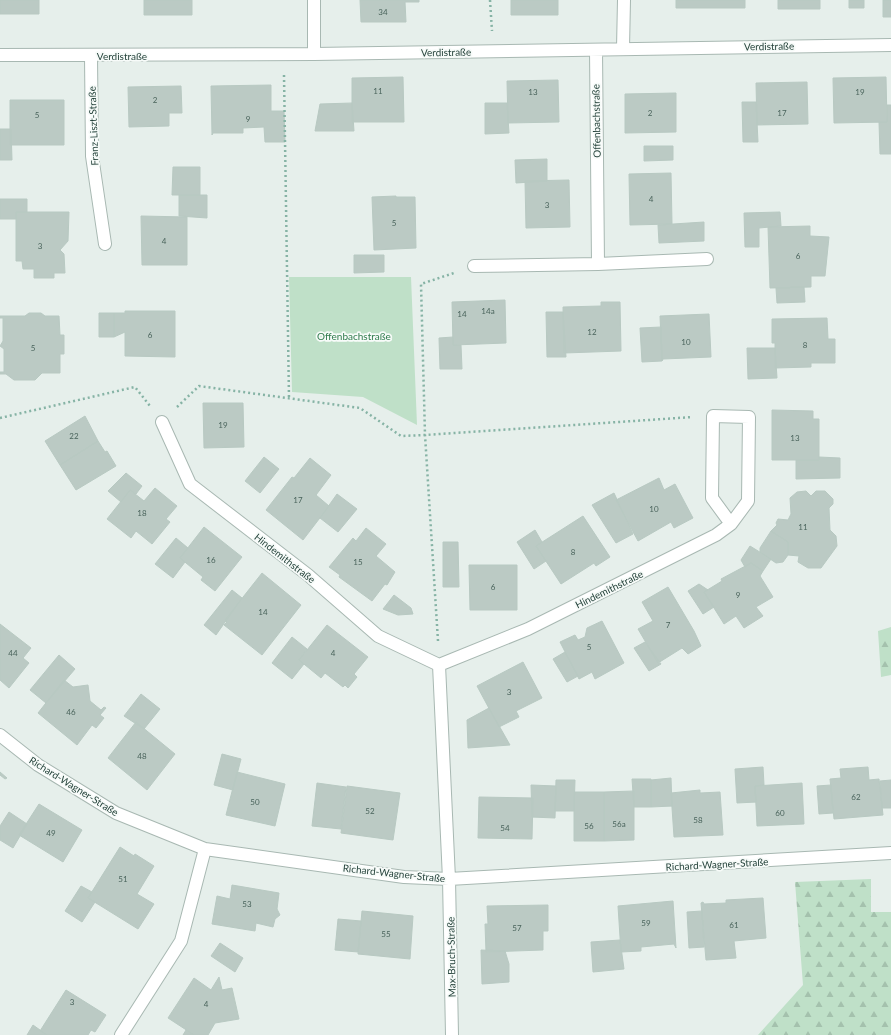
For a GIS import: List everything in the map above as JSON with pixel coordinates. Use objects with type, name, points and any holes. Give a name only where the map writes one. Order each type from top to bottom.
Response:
[{"type":"street","points":[[314,0],[314,54]]},
{"type":"street","points":[[623,48],[624,0]]},
{"type":"street","name":"Verdistraße","points":[[0,55],[91,56],[494,52],[623,48],[891,45]]},
{"type":"street","name":"Offenbachstraße","points":[[596,50],[598,264]]},
{"type":"street","name":"Franz-Liszt-Straße","points":[[91,56],[92,156],[104,244]]},
{"type":"street","points":[[474,266],[598,264],[708,259]]},
{"type":"street","points":[[713,416],[712,498],[730,524]]},
{"type":"street","name":"Hindemithstraße","points":[[162,422],[190,484],[308,575],[378,636],[439,665],[528,629],[716,535],[730,524],[748,501],[749,417],[713,416]]},
{"type":"street","points":[[439,665],[449,879]]},
{"type":"street","name":"Richard-Wagner-Straße","points":[[0,735],[38,765],[116,813],[205,849],[404,877],[449,879],[891,853]]},
{"type":"street","points":[[121,1035],[181,941],[205,849]]},
{"type":"street","name":"Max-Bruch-Straße","points":[[449,879],[452,1035]]},
{"type":"path","points":[[490,0],[494,52]]},
{"type":"path","points":[[284,54],[289,399]]},
{"type":"path","points":[[439,665],[425,435],[421,284],[474,266]]},
{"type":"path","points":[[0,418],[135,387],[162,422],[199,386],[360,408],[401,436],[713,416]]},
{"type":"green space","name":"Offenbachstraße","points":[[289,277],[411,277],[417,425],[363,397],[292,392]]},
{"type":"green space","points":[[891,627],[891,675],[881,677],[878,631]]},
{"type":"green space","points":[[871,879],[871,912],[891,912],[891,1035],[758,1035],[803,985],[795,882]]},
{"type":"building","points":[[0,0],[39,0],[39,14],[0,14]]},
{"type":"building","points":[[144,0],[192,0],[192,15],[144,15]]},
{"type":"building","points":[[360,0],[419,0],[419,2],[405,2],[406,22],[361,22]]},
{"type":"building","points":[[511,0],[558,0],[558,15],[511,15]]},
{"type":"building","points":[[676,0],[745,0],[745,8],[676,8]]},
{"type":"building","points":[[778,0],[820,0],[820,9],[778,9]]},
{"type":"building","points":[[849,0],[864,0],[864,8],[849,8]]},
{"type":"building","points":[[883,0],[891,0],[891,17],[883,17]]},
{"type":"building","points":[[403,77],[404,122],[352,122],[352,78]]},
{"type":"building","points":[[886,77],[887,122],[834,123],[833,78]]},
{"type":"building","points":[[558,80],[559,122],[508,123],[507,81]]},
{"type":"building","points":[[807,82],[808,124],[757,125],[756,83]]},
{"type":"building","points":[[271,85],[271,111],[284,111],[285,142],[265,142],[264,127],[243,128],[243,133],[213,133],[212,135],[211,86]]},
{"type":"building","points":[[181,86],[182,113],[169,113],[169,126],[129,127],[128,87]]},
{"type":"building","points":[[676,93],[676,132],[625,133],[625,94]]},
{"type":"building","points":[[10,100],[64,100],[64,145],[10,145]]},
{"type":"building","points":[[742,102],[756,102],[758,142],[743,142]]},
{"type":"building","points":[[352,103],[354,131],[315,131],[320,104]]},
{"type":"building","points":[[485,103],[507,103],[509,133],[485,134]]},
{"type":"building","points":[[887,105],[891,105],[891,154],[880,154],[879,122],[887,122]]},
{"type":"building","points":[[0,129],[11,129],[12,160],[0,160]]},
{"type":"building","points":[[644,146],[673,146],[673,160],[644,161]]},
{"type":"building","points":[[547,159],[547,181],[516,183],[515,160]]},
{"type":"building","points":[[173,167],[200,167],[200,195],[172,195]]},
{"type":"building","points":[[671,173],[672,224],[630,225],[629,174]]},
{"type":"building","points":[[569,180],[570,227],[526,228],[525,181]]},
{"type":"building","points":[[179,195],[207,195],[207,218],[179,216]]},
{"type":"building","points":[[372,197],[415,197],[416,248],[374,250]]},
{"type":"building","points":[[0,199],[27,199],[27,212],[16,212],[16,219],[0,219]]},
{"type":"building","points":[[16,212],[69,212],[68,241],[60,250],[64,254],[65,273],[54,273],[54,278],[34,278],[34,269],[23,269],[22,261],[16,261]]},
{"type":"building","points":[[780,212],[781,226],[759,228],[759,247],[745,247],[744,213]]},
{"type":"building","points":[[141,216],[187,217],[187,265],[142,265]]},
{"type":"building","points":[[704,222],[704,241],[659,243],[658,225]]},
{"type":"building","points":[[810,226],[810,236],[829,237],[825,276],[811,276],[811,287],[770,288],[768,227]]},
{"type":"building","points":[[354,255],[384,255],[384,272],[354,273]]},
{"type":"building","points":[[804,287],[805,302],[777,303],[776,288]]},
{"type":"building","points":[[505,300],[506,343],[453,345],[452,302]]},
{"type":"building","points":[[601,302],[620,302],[621,351],[564,353],[563,307],[601,306]]},
{"type":"building","points":[[125,311],[175,311],[175,357],[125,356],[125,332],[114,337],[114,313],[125,313]]},
{"type":"building","points":[[546,312],[563,312],[566,357],[547,357]]},
{"type":"building","points":[[29,313],[41,313],[45,316],[59,316],[60,335],[64,335],[64,354],[60,354],[60,373],[42,373],[35,380],[14,380],[6,374],[0,374],[0,372],[4,372],[4,349],[0,346],[3,341],[3,318],[0,318],[0,316],[25,316]]},
{"type":"building","points":[[99,313],[114,313],[114,337],[99,337]]},
{"type":"building","points":[[709,314],[711,357],[663,359],[662,361],[660,316]]},
{"type":"building","points":[[827,318],[828,339],[835,339],[835,363],[811,363],[811,367],[775,368],[775,343],[772,343],[772,319]]},
{"type":"building","points":[[661,327],[662,361],[642,362],[640,328]]},
{"type":"building","points":[[453,337],[453,345],[461,345],[462,369],[440,369],[439,338]]},
{"type":"building","points":[[747,348],[775,348],[777,378],[748,379]]},
{"type":"building","points":[[203,403],[243,403],[244,447],[204,448]]},
{"type":"building","points":[[772,410],[813,411],[813,419],[819,419],[819,460],[772,460]]},
{"type":"building","points":[[85,416],[98,441],[60,465],[45,441]]},
{"type":"building","points":[[98,441],[105,452],[107,451],[116,466],[76,490],[60,465]]},
{"type":"building","points":[[264,457],[279,469],[260,493],[245,481]]},
{"type":"building","points":[[819,457],[840,458],[840,478],[796,479],[796,460],[819,460]]},
{"type":"building","points":[[310,458],[331,475],[316,495],[329,506],[303,540],[266,510],[292,477],[294,478]]},
{"type":"building","points":[[126,473],[142,486],[136,494],[130,490],[121,502],[108,491]]},
{"type":"building","points":[[659,478],[664,490],[675,484],[693,518],[674,528],[671,522],[638,541],[616,500]]},
{"type":"building","points":[[155,488],[177,506],[166,519],[170,522],[152,544],[136,531],[131,538],[107,519],[130,490],[144,501]]},
{"type":"building","points":[[806,491],[811,496],[816,491],[825,491],[833,499],[833,504],[829,508],[830,530],[836,536],[837,546],[821,568],[808,568],[798,562],[799,556],[788,555],[788,542],[771,531],[777,525],[776,523],[778,519],[788,520],[791,514],[790,498],[797,492]]},
{"type":"building","points":[[614,493],[633,534],[616,543],[592,505]]},
{"type":"building","points":[[337,494],[357,509],[338,532],[320,518]]},
{"type":"building","points":[[583,516],[610,557],[596,566],[594,563],[561,584],[536,546]]},
{"type":"building","points":[[204,527],[242,557],[215,591],[201,580],[203,577],[180,558]]},
{"type":"building","points":[[366,528],[386,544],[376,556],[395,572],[387,585],[385,584],[372,601],[339,577],[340,575],[329,567],[353,538],[356,541]]},
{"type":"building","points":[[535,530],[542,542],[536,546],[546,561],[534,569],[517,542]]},
{"type":"building","points":[[771,531],[788,542],[788,555],[783,562],[776,563],[760,552],[760,548]]},
{"type":"building","points":[[176,538],[188,548],[180,558],[185,562],[173,578],[155,564]]},
{"type":"building","points":[[443,542],[458,542],[459,587],[443,587]]},
{"type":"building","points":[[750,546],[771,559],[763,571],[751,563],[745,567],[741,560]]},
{"type":"building","points":[[751,563],[763,571],[760,576],[773,597],[756,607],[763,616],[744,628],[736,616],[724,624],[704,592],[722,581],[721,579]]},
{"type":"building","points":[[469,565],[517,565],[517,610],[470,610]]},
{"type":"building","points":[[262,573],[301,605],[262,655],[224,625],[227,622],[225,620]]},
{"type":"building","points":[[699,584],[708,590],[704,592],[714,607],[703,614],[688,591]]},
{"type":"building","points":[[668,587],[694,631],[701,646],[688,654],[682,648],[658,663],[638,629],[653,621],[642,602]]},
{"type":"building","points":[[232,590],[242,598],[216,635],[204,625]]},
{"type":"building","points":[[394,595],[411,608],[413,614],[398,615],[383,609]]},
{"type":"building","points":[[602,621],[624,663],[595,679],[592,672],[579,679],[560,642],[575,635],[578,640],[585,637],[587,628]]},
{"type":"building","points":[[0,624],[31,648],[23,658],[29,663],[9,688],[0,680]]},
{"type":"building","points":[[327,625],[368,657],[354,674],[357,677],[348,688],[345,685],[343,687],[325,673],[321,678],[299,660]]},
{"type":"building","points":[[292,637],[307,649],[299,660],[304,664],[292,679],[272,663]]},
{"type":"building","points":[[645,642],[661,664],[649,671],[634,648]]},
{"type":"building","points":[[565,652],[578,676],[567,682],[553,659]]},
{"type":"building","points":[[59,655],[75,669],[46,703],[30,690]]},
{"type":"building","points":[[523,662],[542,698],[516,711],[519,717],[499,727],[477,686]]},
{"type":"building","points":[[64,680],[73,687],[88,685],[90,701],[101,710],[104,707],[106,708],[100,715],[104,718],[96,728],[92,725],[77,745],[38,713]]},
{"type":"building","points":[[141,694],[160,709],[144,729],[124,716]]},
{"type":"building","points":[[489,708],[510,745],[468,748],[467,720]]},
{"type":"building","points":[[136,722],[175,754],[147,790],[108,758]]},
{"type":"building","points":[[222,754],[241,759],[233,790],[214,785]]},
{"type":"building","points":[[763,767],[764,785],[755,786],[756,802],[737,803],[735,769]]},
{"type":"building","points":[[868,767],[869,780],[879,779],[883,815],[834,819],[830,779],[841,778],[840,769]]},
{"type":"building","points":[[0,772],[7,778],[5,779],[0,775]]},
{"type":"building","points":[[237,772],[285,784],[275,826],[226,815]]},
{"type":"building","points":[[671,778],[672,806],[651,807],[651,780]]},
{"type":"building","points":[[632,779],[651,779],[651,807],[634,807]]},
{"type":"building","points":[[556,780],[575,780],[574,811],[555,811]]},
{"type":"building","points":[[891,780],[891,808],[882,808],[880,781]]},
{"type":"building","points":[[317,783],[346,787],[341,829],[312,826]]},
{"type":"building","points":[[802,783],[804,824],[757,826],[755,786]]},
{"type":"building","points":[[531,785],[556,786],[555,818],[532,817]]},
{"type":"building","points":[[831,785],[833,813],[819,814],[817,786]]},
{"type":"building","points":[[347,786],[400,793],[393,840],[341,833]]},
{"type":"building","points":[[700,790],[700,793],[720,792],[723,835],[674,837],[671,793]]},
{"type":"building","points":[[634,791],[634,840],[604,841],[604,792]]},
{"type":"building","points":[[574,792],[604,792],[604,841],[574,841]]},
{"type":"building","points":[[479,797],[533,798],[532,839],[478,838]]},
{"type":"building","points":[[39,804],[82,830],[63,862],[19,835]]},
{"type":"building","points":[[9,812],[27,824],[13,848],[0,840],[0,826]]},
{"type":"building","points":[[120,847],[134,856],[135,854],[154,866],[137,894],[154,904],[138,929],[88,898]]},
{"type":"building","points":[[232,885],[279,893],[277,909],[280,915],[275,919],[273,927],[256,923],[255,931],[212,924],[217,896],[230,899]]},
{"type":"building","points":[[81,886],[92,892],[88,898],[95,902],[82,922],[65,911]]},
{"type":"building","points":[[763,898],[766,938],[734,941],[736,958],[706,960],[701,903],[726,903],[726,900]]},
{"type":"building","points":[[673,901],[676,948],[674,944],[641,947],[641,951],[621,952],[618,906]]},
{"type":"building","points":[[548,905],[548,931],[543,931],[543,950],[486,952],[485,924],[488,924],[487,906]]},
{"type":"building","points":[[362,911],[413,916],[410,959],[358,954]]},
{"type":"building","points":[[702,911],[704,947],[689,948],[687,912]]},
{"type":"building","points":[[338,919],[361,921],[358,952],[335,950]]},
{"type":"building","points":[[620,940],[624,969],[593,972],[591,942]]},
{"type":"building","points":[[220,943],[243,958],[235,972],[211,956]]},
{"type":"building","points":[[481,950],[505,951],[509,964],[509,982],[482,984]]},
{"type":"building","points":[[219,977],[222,990],[232,988],[239,1019],[215,1023],[208,1035],[194,1035],[168,1018],[194,978],[211,990]]},
{"type":"building","points":[[66,990],[106,1015],[95,1032],[91,1030],[88,1035],[47,1035],[40,1031]]},
{"type":"building","points":[[33,1025],[47,1035],[27,1035]]},
{"type":"building","points":[[186,1030],[194,1035],[183,1035]]}]
